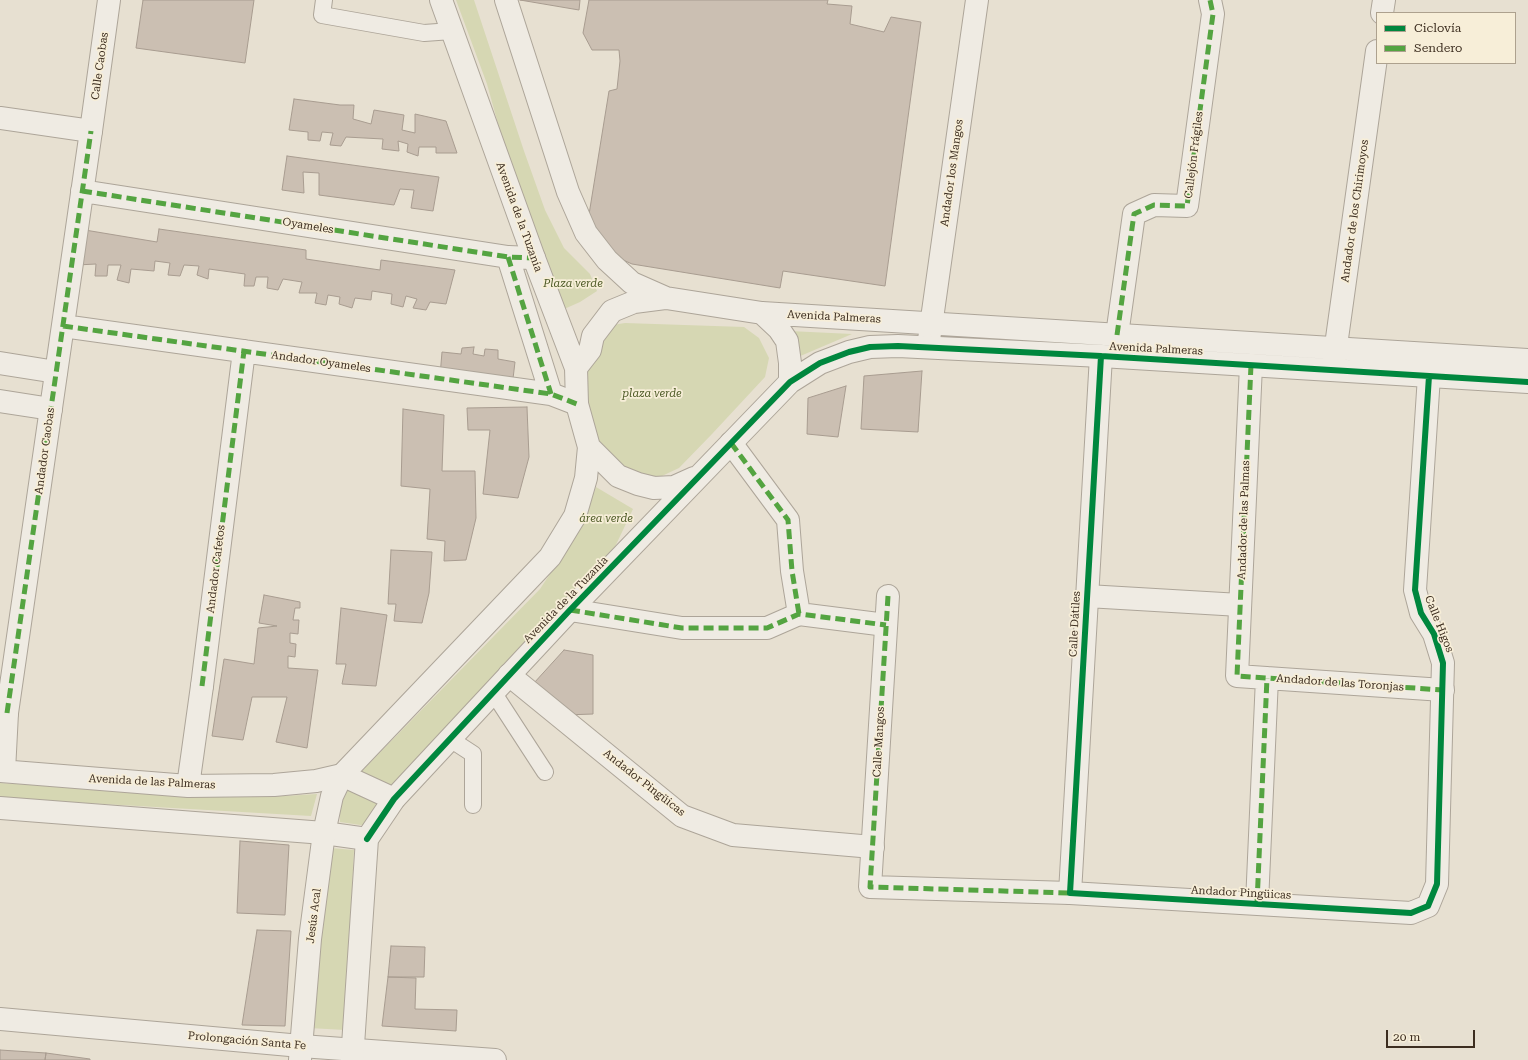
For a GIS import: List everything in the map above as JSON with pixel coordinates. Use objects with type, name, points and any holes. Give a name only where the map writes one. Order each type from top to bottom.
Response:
[{"type":"street","name":"Calle Caobas","points":[[90,131],[109,0]]},
{"type":"street","name":"Avenida de la Tuzanía","points":[[342,776],[550,557],[576,516],[586,478],[589,448],[576,404],[576,368],[534,258],[441,0]]},
{"type":"street","points":[[506,0],[568,192],[586,234],[607,260],[632,283],[666,298],[762,313],[779,329],[787,341],[790,363],[790,382]]},
{"type":"street","name":"Andador los Mangos","points":[[928,347],[977,0]]},
{"type":"street","name":"Callejón Frágiles","points":[[1117,334],[1134,214],[1154,205],[1187,206],[1213,14],[1210,0]]},
{"type":"street","points":[[1382,12],[1384,0]]},
{"type":"street","name":"Andador de los Chirimoyos","points":[[1333,370],[1376,58]]},
{"type":"street","points":[[0,118],[90,131]]},
{"type":"street","name":"Andador Caobas","points":[[2,771],[7,712],[90,131]]},
{"type":"street","name":"Oyameles","points":[[82,191],[508,258],[534,258]]},
{"type":"street","points":[[508,258],[551,394]]},
{"type":"street","points":[[576,368],[590,350],[593,336],[612,311],[634,302],[666,298]]},
{"type":"street","name":"Avenida Palmeras","points":[[762,313],[1528,360]]},
{"type":"street","name":"Andador Oyameles","points":[[63,326],[551,394],[576,404]]},
{"type":"street","name":"Avenida Palmeras","points":[[790,382],[820,363],[849,352],[870,347],[898,346],[1101,356],[1528,382]]},
{"type":"street","name":"Andador Cafetos","points":[[188,786],[244,351]]},
{"type":"street","name":"Calle Dátiles","points":[[1070,893],[1101,356]]},
{"type":"street","points":[[0,363],[56,372]]},
{"type":"street","name":"Andador de las Palmas","points":[[1237,676],[1251,365]]},
{"type":"street","name":"Calle Higos","points":[[1411,913],[1428,906],[1437,884],[1443,663],[1434,634],[1421,613],[1415,590],[1429,376]]},
{"type":"street","name":"Avenida de la Tuzanía","points":[[367,840],[394,799],[570,610],[790,382]]},
{"type":"street","points":[[0,401],[51,409]]},
{"type":"street","points":[[731,442],[788,520],[792,571],[799,614]]},
{"type":"street","points":[[589,448],[618,476],[638,484],[654,488],[674,487],[699,476]]},
{"type":"street","name":"Calle Mangos","points":[[870,887],[888,596]]},
{"type":"street","points":[[1087,596],[1240,605]]},
{"type":"street","points":[[570,610],[682,628],[767,628],[799,614],[886,625]]},
{"type":"street","name":"Andador Pingüicas","points":[[509,675],[682,816],[733,835],[873,847]]},
{"type":"street","name":"Andador de las Toronjas","points":[[1237,676],[1443,690]]},
{"type":"street","points":[[1257,903],[1267,678]]},
{"type":"street","name":"Avenida de las Palmeras","points":[[2,771],[188,786],[274,785],[342,776]]},
{"type":"street","points":[[342,776],[394,799]]},
{"type":"street","name":"Jesús Acal","points":[[301,1053],[310,939],[324,833],[332,796],[342,776]]},
{"type":"street","points":[[0,808],[324,833],[367,840],[353,1054]]},
{"type":"street","name":"Andador Pingüicas","points":[[870,887],[1070,893],[1411,913]]},
{"type":"street","name":"Prolongación Santa Fe","points":[[0,1019],[301,1053],[495,1060]]},
{"type":"lane","points":[[324,0],[322,15],[424,33],[452,31]]},
{"type":"lane","points":[[493,692],[546,772]]},
{"type":"lane","points":[[450,739],[473,754],[473,805]]},
{"type":"green space","name":"Plaza verde","points":[[456,0],[474,0],[545,210],[564,248],[590,274],[597,291],[580,302],[562,310],[503,142],[487,84]]},
{"type":"green space","name":"plaza verde","points":[[625,323],[744,327],[759,338],[769,358],[765,377],[712,434],[679,468],[649,482],[589,447],[576,368],[600,327]]},
{"type":"green space","points":[[789,331],[852,334],[798,357]]},
{"type":"green space","name":"área verde","points":[[596,487],[633,509],[613,551],[396,794],[355,778],[540,589],[581,527]]},
{"type":"green space","points":[[0,783],[224,797],[317,794],[311,816],[0,798]]},
{"type":"green space","points":[[348,790],[377,803],[367,826],[340,822],[340,806]]},
{"type":"green space","points":[[331,848],[354,850],[345,1030],[309,1028]]},
{"type":"building","points":[[143,0],[254,0],[245,63],[136,48]]},
{"type":"building","points":[[520,0],[580,0],[579,10]]},
{"type":"building","points":[[589,0],[828,0],[827,4],[852,6],[850,24],[884,32],[891,17],[921,22],[885,286],[783,271],[780,288],[632,264],[599,249],[586,233],[609,91],[617,89],[620,61],[619,50],[592,50],[583,33]]},
{"type":"building","points":[[294,99],[340,105],[354,105],[353,119],[371,124],[374,110],[404,115],[402,130],[415,133],[415,114],[446,121],[457,153],[436,153],[436,147],[419,147],[418,156],[407,152],[408,144],[398,141],[399,151],[382,149],[383,139],[346,137],[341,146],[330,145],[333,133],[322,132],[320,141],[308,140],[308,132],[289,130]]},
{"type":"building","points":[[287,156],[439,177],[433,211],[411,208],[414,190],[400,189],[394,205],[319,195],[319,173],[303,172],[304,193],[282,190]]},
{"type":"building","points":[[159,229],[306,250],[306,259],[380,270],[381,260],[455,270],[446,304],[430,302],[426,310],[413,308],[417,299],[406,296],[403,307],[391,304],[392,294],[372,291],[371,300],[355,298],[352,308],[339,304],[340,297],[328,295],[326,305],[315,303],[317,293],[299,293],[302,282],[283,279],[278,290],[267,288],[268,277],[256,277],[254,286],[244,286],[245,274],[209,269],[208,279],[197,275],[199,266],[184,265],[180,276],[168,275],[170,263],[155,261],[154,271],[131,269],[129,283],[117,280],[121,265],[108,265],[107,276],[95,276],[96,264],[77,265],[85,230],[157,242]]},
{"type":"building","points":[[474,347],[473,354],[484,356],[485,349],[498,350],[498,359],[515,362],[512,387],[440,376],[442,352],[461,354],[462,348]]},
{"type":"building","points":[[922,371],[918,432],[861,429],[864,376]]},
{"type":"building","points":[[846,386],[838,437],[807,434],[808,398]]},
{"type":"building","points":[[527,407],[529,457],[518,498],[483,494],[490,430],[468,430],[467,408]]},
{"type":"building","points":[[403,409],[444,415],[442,471],[475,471],[476,518],[466,560],[444,561],[445,541],[427,539],[430,489],[401,486]]},
{"type":"building","points":[[391,550],[432,552],[429,593],[422,623],[394,621],[396,604],[388,604]]},
{"type":"building","points":[[264,595],[300,602],[300,608],[295,608],[293,620],[299,620],[298,634],[290,633],[290,643],[296,644],[295,657],[288,656],[288,668],[318,670],[307,748],[276,742],[287,697],[252,697],[243,740],[212,736],[224,659],[254,664],[258,628],[277,626],[259,623]]},
{"type":"building","points":[[341,608],[387,615],[376,686],[342,684],[346,664],[336,664]]},
{"type":"building","points":[[564,650],[593,655],[593,714],[565,715],[534,683]]},
{"type":"building","points":[[240,841],[289,845],[285,915],[237,913]]},
{"type":"building","points":[[257,930],[291,931],[285,1026],[242,1025]]},
{"type":"building","points":[[391,946],[425,947],[424,977],[388,977]]},
{"type":"building","points":[[388,977],[416,978],[415,1009],[457,1010],[456,1031],[382,1026]]},
{"type":"building","points":[[0,1050],[46,1053],[45,1060],[0,1060]]},
{"type":"building","points":[[46,1053],[90,1059],[90,1060],[45,1060]]},
{"type":"marked path","points":[[1117,335],[1134,214],[1154,205],[1187,206],[1213,14],[1210,0]]},
{"type":"marked path","points":[[7,713],[91,131]]},
{"type":"marked path","points":[[82,191],[508,257],[534,258]]},
{"type":"marked path","points":[[508,257],[551,394]]},
{"type":"marked path","points":[[63,326],[551,394],[577,404]]},
{"type":"marked path","points":[[202,686],[244,351]]},
{"type":"marked path","points":[[1251,365],[1237,676],[1443,690]]},
{"type":"marked path","points":[[731,443],[788,520],[792,571],[799,614]]},
{"type":"marked path","points":[[888,596],[870,887],[1070,893]]},
{"type":"marked path","points":[[570,610],[682,628],[767,628],[799,614],[886,625]]},
{"type":"marked path","points":[[1257,903],[1267,678]]},
{"type":"cycle path","points":[[367,839],[394,799],[570,610],[790,382],[820,363],[849,352],[870,347],[898,346],[1101,356],[1528,382]]},
{"type":"cycle path","points":[[1101,356],[1070,893],[1411,913],[1428,906],[1437,884],[1443,663],[1434,634],[1421,613],[1415,590],[1429,376]]}]
